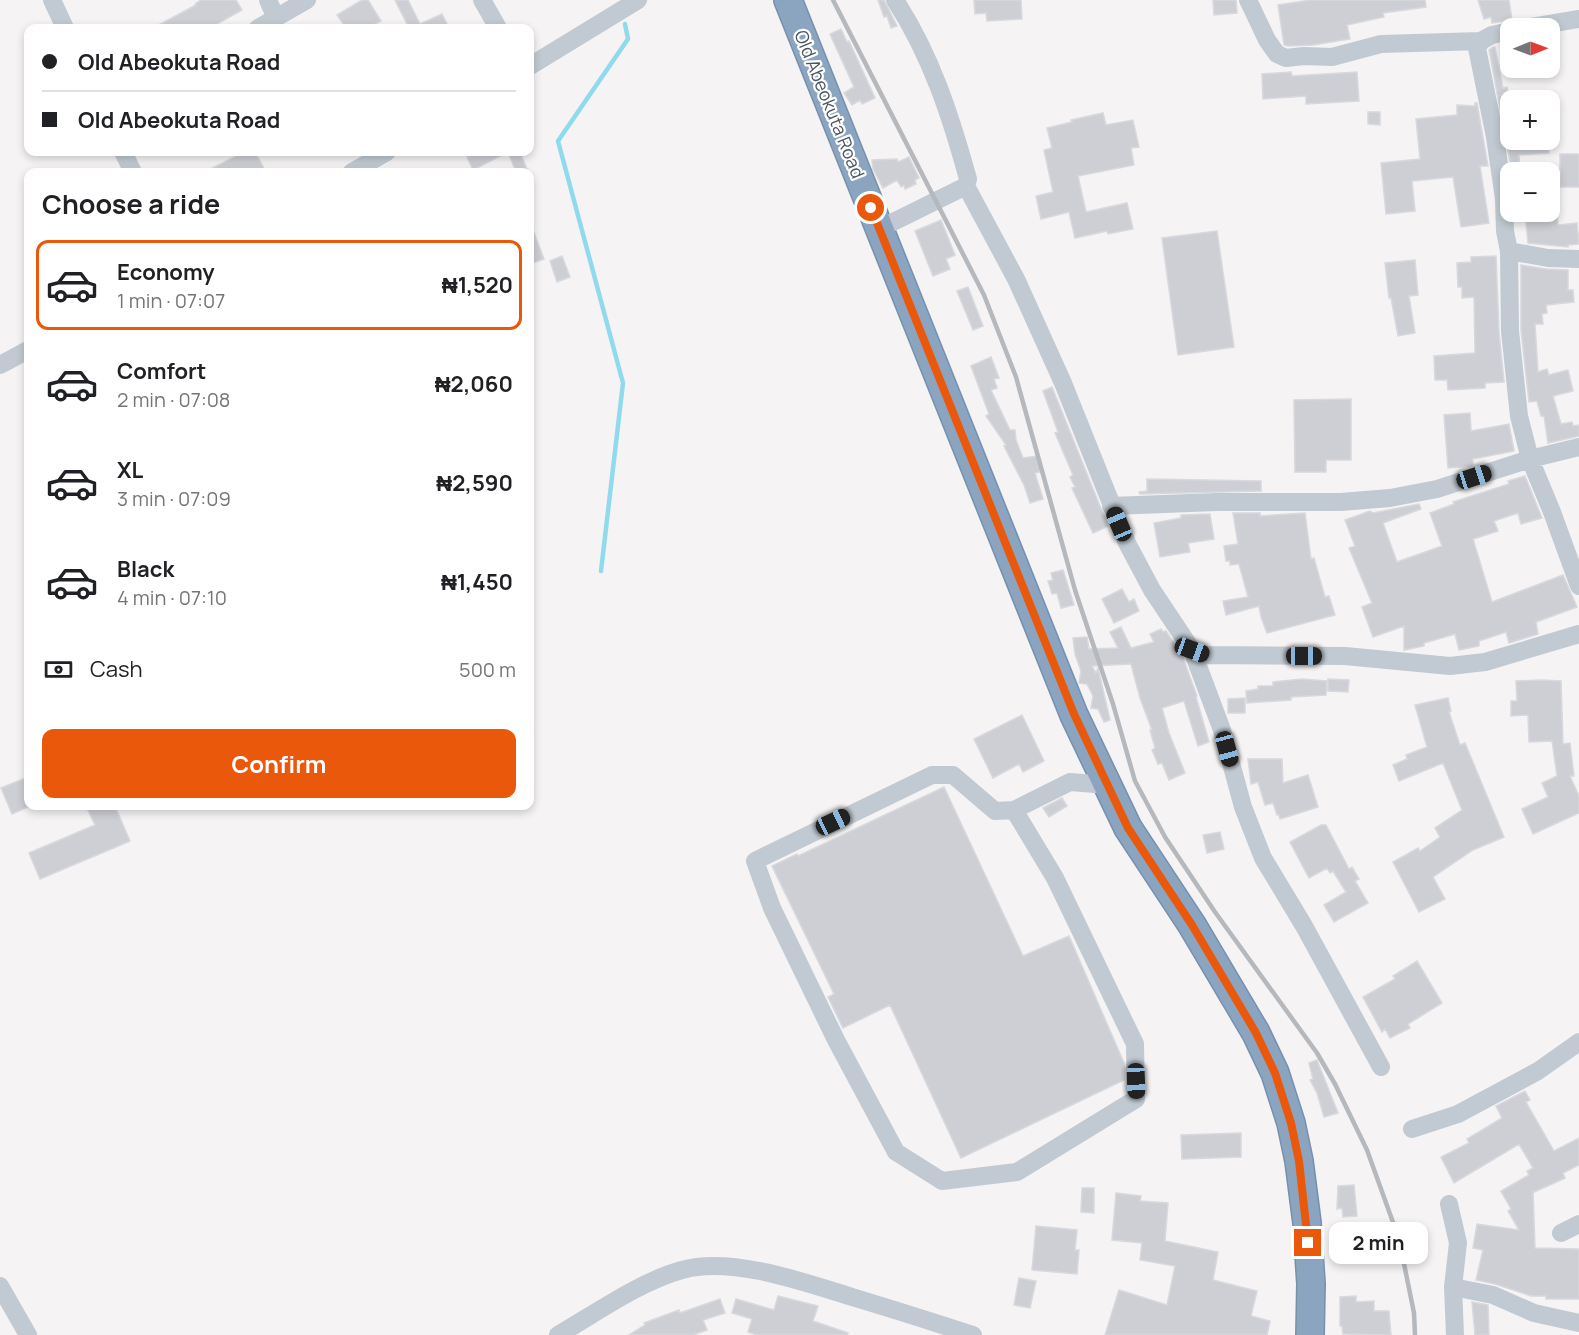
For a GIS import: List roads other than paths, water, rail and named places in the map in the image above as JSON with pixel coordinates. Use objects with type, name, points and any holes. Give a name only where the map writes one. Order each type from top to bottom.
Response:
[{"type":"highway","name":"Old Abeokuta Road","points":[[788,0],[1074,714],[1128,828],[1192,925],[1256,1033],[1275,1073],[1291,1123],[1299,1161],[1307,1223],[1311,1284],[1310,1335]]},
{"type":"street","points":[[52,0],[63,24]]},
{"type":"street","points":[[268,0],[276,18]]},
{"type":"street","points":[[265,24],[307,0]]},
{"type":"street","points":[[482,0],[496,24]]},
{"type":"street","points":[[534,64],[638,0]]},
{"type":"street","points":[[896,0],[928,60],[952,120],[968,179],[966,186],[1021,289],[1063,383],[1127,543],[1152,590],[1192,650],[1222,730],[1243,807],[1263,858],[1382,1067]]},
{"type":"street","points":[[1248,0],[1267,40],[1277,54],[1286,58],[1332,57],[1380,44],[1481,41],[1500,33]]},
{"type":"street","points":[[1560,22],[1579,19]]},
{"type":"street","points":[[1481,41],[1477,48],[1495,137],[1504,199],[1505,231],[1509,251],[1510,331],[1519,416],[1530,459],[1579,586]]},
{"type":"street","points":[[358,168],[380,156]]},
{"type":"street","points":[[879,229],[966,186]]},
{"type":"street","points":[[1509,251],[1548,258],[1579,259]]},
{"type":"street","points":[[0,364],[24,352]]},
{"type":"street","points":[[1112,506],[1217,502],[1341,502],[1390,498],[1437,489],[1530,459],[1579,447]]},
{"type":"street","points":[[1192,650],[1206,655],[1345,656],[1450,666],[1485,662],[1579,634]]},
{"type":"street","points":[[1014,810],[1055,878],[1135,1044],[1136,1099],[1017,1172],[942,1181],[896,1152],[831,1030],[772,908],[755,861],[932,775],[953,775],[995,811],[1014,810],[1070,782],[1108,785]]},
{"type":"street","points":[[1412,1129],[1468,1109],[1539,1071],[1579,1042]]},
{"type":"street","points":[[1449,1204],[1458,1243],[1453,1287],[1455,1335]]},
{"type":"street","points":[[1561,1233],[1579,1224]]},
{"type":"street","points":[[558,1335],[656,1279],[684,1269],[711,1266],[742,1268],[801,1281],[973,1335]]},
{"type":"street","points":[[0,1286],[28,1335]]},
{"type":"street","points":[[1453,1287],[1492,1295],[1534,1313],[1579,1323]]},
{"type":"waterway","points":[[601,571],[623,383],[558,141],[628,39],[625,24]]},
{"type":"railway","points":[[833,0],[984,295],[1016,377],[1075,590],[1113,704],[1135,781],[1165,837],[1215,912],[1317,1053],[1335,1084],[1367,1150],[1399,1239],[1414,1313],[1415,1335]]}]
